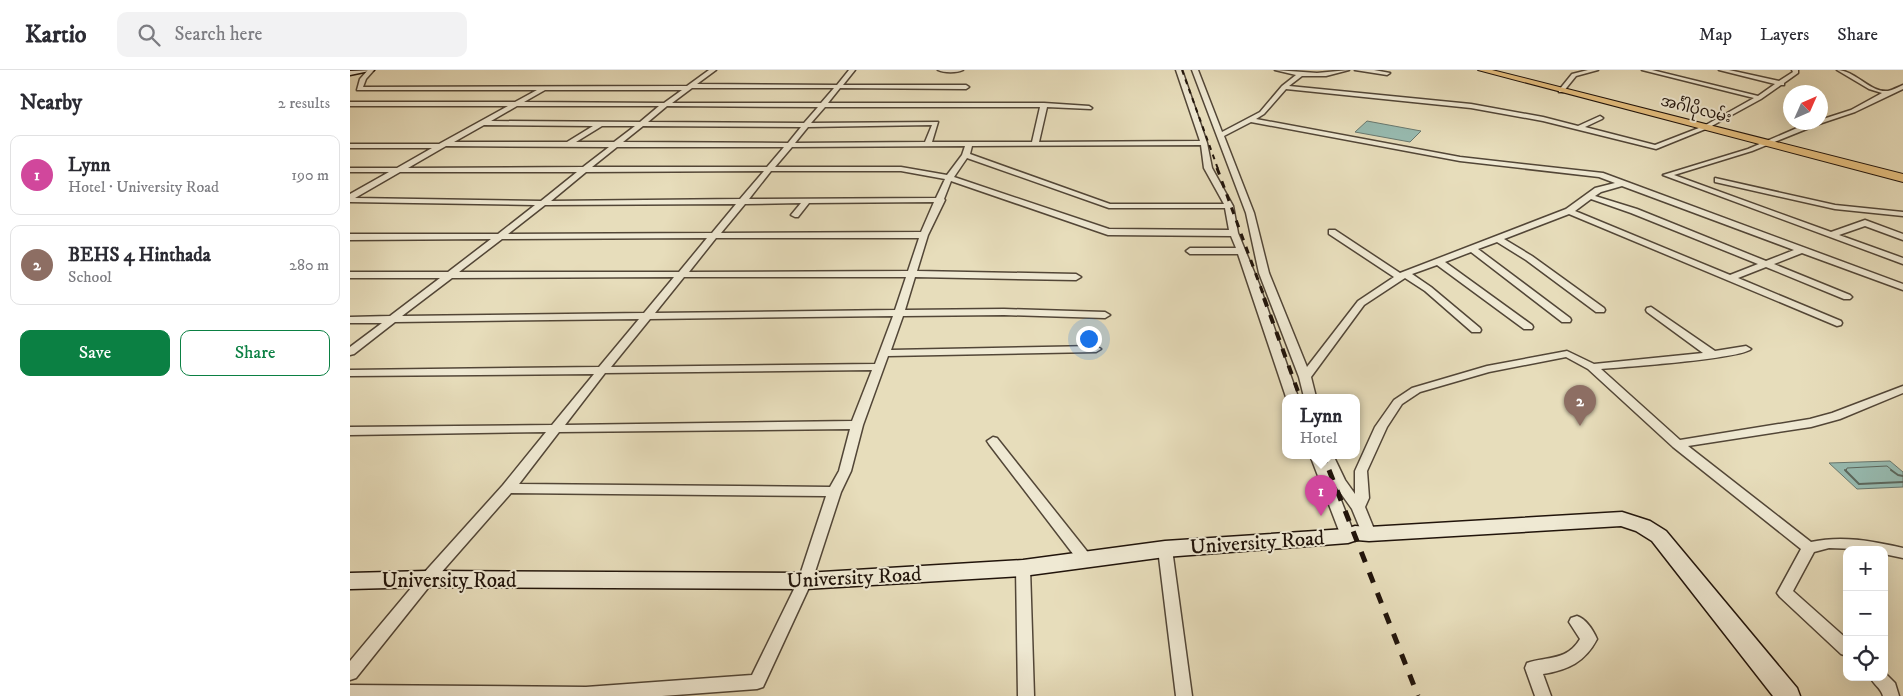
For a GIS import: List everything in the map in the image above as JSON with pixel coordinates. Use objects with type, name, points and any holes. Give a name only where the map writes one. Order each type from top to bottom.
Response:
[{"type":"main road","points":[[350,73],[371,70]]},
{"type":"main road","name":"အင်္ဂါပိုလမ်း","points":[[1482,70],[1903,178]]},
{"type":"street","points":[[371,70],[363,79],[359,89],[966,87]]},
{"type":"street","points":[[350,352],[543,203],[666,104],[713,70]]},
{"type":"street","points":[[350,673],[427,579],[508,488],[603,369],[852,70]]},
{"type":"street","points":[[941,70],[960,70]]},
{"type":"street","points":[[1179,70],[1204,143],[1208,168],[1229,206],[1234,233],[1242,251],[1291,394]]},
{"type":"street","points":[[1195,70],[1250,214],[1264,273],[1305,377],[1309,394]]},
{"type":"street","points":[[1278,70],[1301,74],[1325,75],[1336,70],[1346,70]]},
{"type":"street","points":[[1358,70],[1387,73]]},
{"type":"street","points":[[1561,91],[1574,75],[1595,70]]},
{"type":"street","points":[[1644,70],[1759,98]]},
{"type":"street","points":[[1722,70],[1782,84]]},
{"type":"street","points":[[1284,87],[1471,106],[1656,146],[1706,127],[1782,84],[1796,72],[1795,70]]},
{"type":"street","points":[[1840,70],[1871,88],[1887,93]]},
{"type":"street","points":[[1219,136],[1262,113],[1284,87],[1301,74]]},
{"type":"street","points":[[1828,119],[1853,111],[1887,93],[1903,87]]},
{"type":"street","points":[[350,198],[515,104],[547,88]]},
{"type":"street","points":[[350,104],[1044,105],[1089,108]]},
{"type":"street","points":[[1035,144],[1044,105]]},
{"type":"street","points":[[1578,128],[1600,118]]},
{"type":"street","points":[[1252,120],[1460,159],[1600,175],[1903,287]]},
{"type":"street","points":[[484,122],[807,125],[936,123],[927,145]]},
{"type":"street","points":[[566,146],[602,123]]},
{"type":"street","points":[[1798,130],[1750,150],[1667,176],[1903,261]]},
{"type":"street","points":[[350,146],[927,145],[968,150],[1035,144],[1204,143]]},
{"type":"street","points":[[968,150],[1109,206],[1229,206]]},
{"type":"street","points":[[350,692],[586,694],[757,682],[805,581],[834,492],[846,471],[857,426],[899,314],[924,235],[949,178],[968,150]]},
{"type":"street","points":[[350,170],[901,169],[949,178],[1108,232],[1234,233]]},
{"type":"street","points":[[1718,180],[1828,206],[1903,214]]},
{"type":"street","points":[[1305,377],[1361,303],[1403,276],[1569,211],[1598,190],[1624,183]]},
{"type":"street","points":[[1589,196],[1634,211],[1847,297]]},
{"type":"street","points":[[350,198],[543,203],[940,200]]},
{"type":"street","points":[[795,215],[807,201]]},
{"type":"street","points":[[1569,211],[1837,323]]},
{"type":"street","points":[[1830,235],[1865,223],[1903,237]]},
{"type":"street","points":[[1332,232],[1403,276],[1428,289],[1476,330]]},
{"type":"street","points":[[350,237],[496,238],[924,235]]},
{"type":"street","points":[[1498,239],[1529,258],[1600,310]]},
{"type":"street","points":[[1191,246],[1203,254],[1242,251]]},
{"type":"street","points":[[1473,249],[1566,320]]},
{"type":"street","points":[[1731,278],[1801,250]]},
{"type":"street","points":[[1439,262],[1528,327]]},
{"type":"street","points":[[350,275],[912,274],[1076,277]]},
{"type":"street","points":[[1651,310],[1713,355]]},
{"type":"street","points":[[350,320],[647,318],[1004,312],[1105,315]]},
{"type":"street","points":[[884,353],[1096,349]]},
{"type":"street","points":[[1592,367],[1713,355],[1746,349]]},
{"type":"street","points":[[1358,534],[1358,507],[1362,498],[1361,471],[1381,427],[1398,402],[1416,390],[1487,369],[1567,354],[1592,367],[1677,444],[1809,548]]},
{"type":"street","points":[[350,373],[880,366]]},
{"type":"street","points":[[1677,444],[1812,422],[1836,416],[1903,389]]},
{"type":"street","points":[[350,430],[857,426]]},
{"type":"street","points":[[993,441],[1085,559]]},
{"type":"street","points":[[1318,459],[1358,534]]},
{"type":"street","points":[[1330,459],[1339,482],[1358,507]]},
{"type":"street","points":[[508,488],[834,492]]},
{"type":"street","name":"University Road","points":[[350,581],[427,579],[805,581],[1023,568],[1165,549],[1358,534],[1622,519],[1643,526],[1659,536],[1674,552],[1788,696]]},
{"type":"street","points":[[1843,645],[1785,594],[1809,548],[1829,542],[1869,546],[1903,553]]},
{"type":"street","points":[[1165,549],[1184,696]]},
{"type":"street","points":[[1023,568],[1026,696]]},
{"type":"street","points":[[1543,696],[1533,668],[1554,666],[1574,659],[1586,646],[1589,639],[1577,622]]},
{"type":"street","points":[[1882,681],[1889,688],[1891,696]]},
{"type":"water","points":[[1367,121],[1421,131],[1410,142],[1355,132]]},
{"type":"water","points":[[1890,461],[1903,472],[1903,487],[1857,489],[1829,463]]},
{"type":"railway","points":[[1182,70],[1218,169]]},
{"type":"railway","points":[[1217,168],[1265,299]]},
{"type":"railway","points":[[1264,298],[1299,394]]},
{"type":"railway","points":[[1324,459],[1329,471]]},
{"type":"railway","points":[[1329,470],[1418,696]]},
{"type":"place","name":"BEHS 4 Hinthada","points":[[1580,426]]},
{"type":"place","name":"Lynn","points":[[1321,516]]}]
